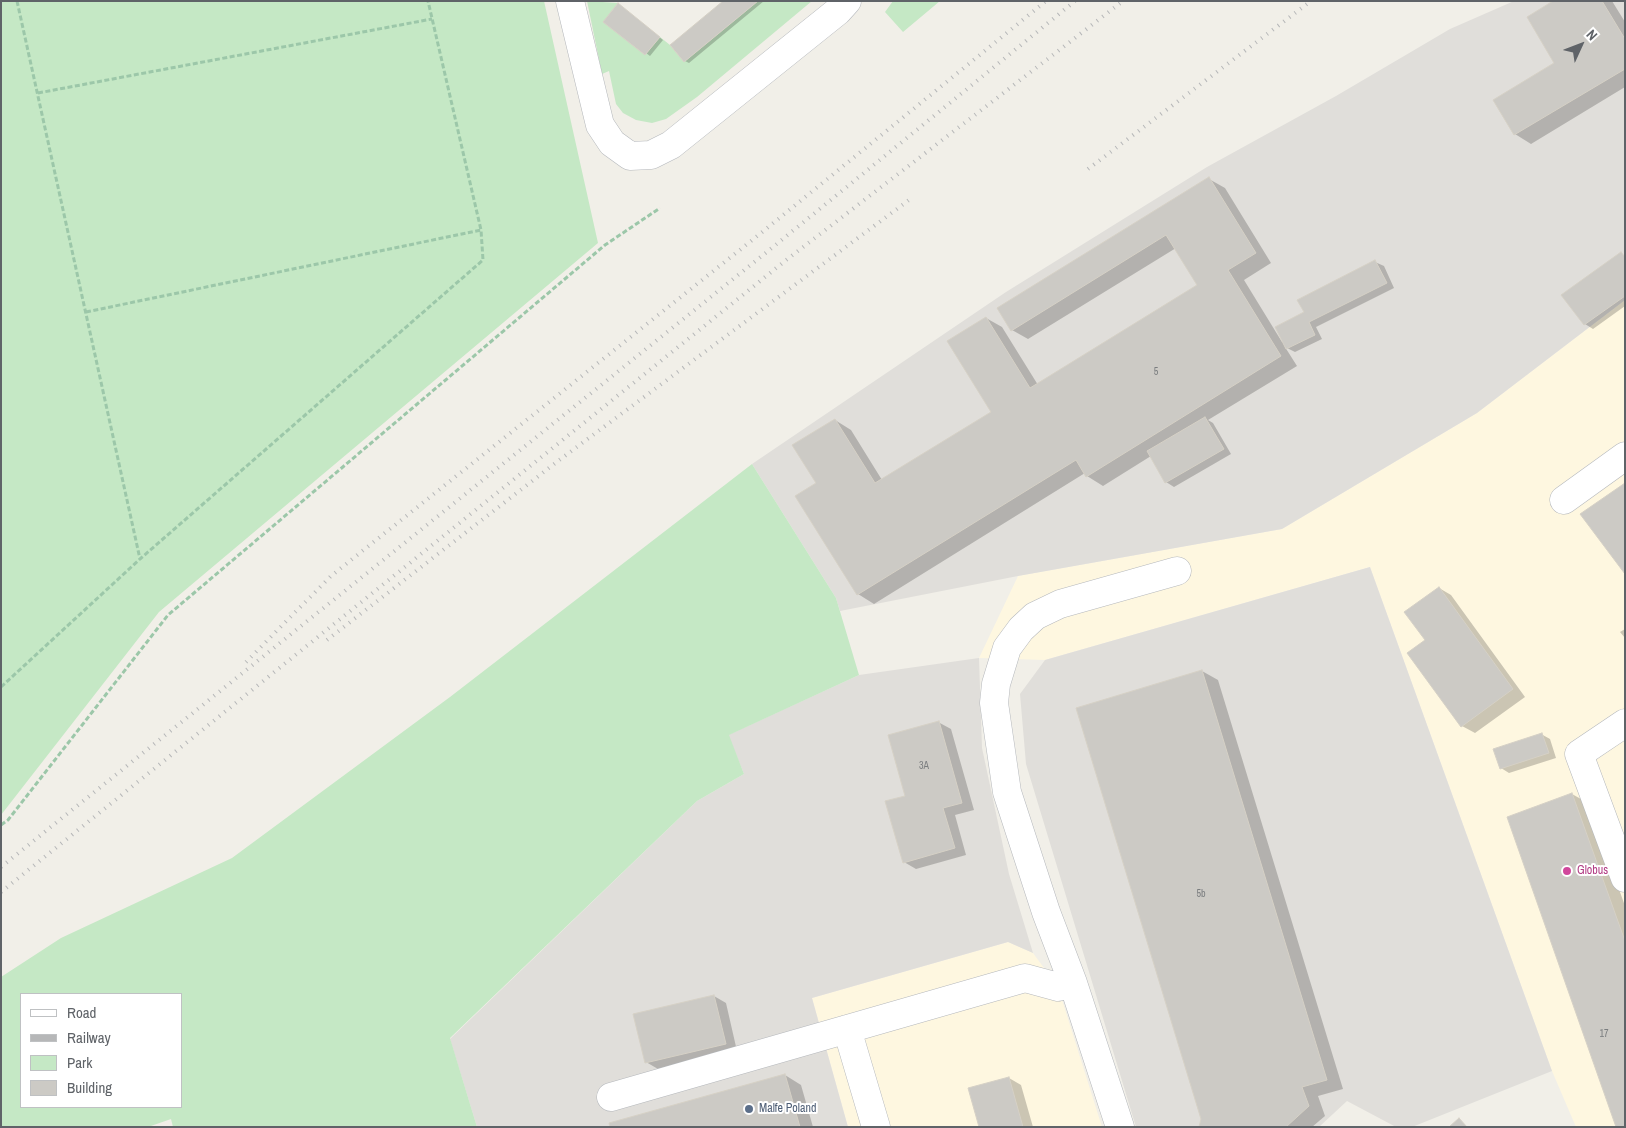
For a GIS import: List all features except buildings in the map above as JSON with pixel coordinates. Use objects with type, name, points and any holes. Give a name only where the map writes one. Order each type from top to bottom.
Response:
[{"type":"street","points":[[570,1],[600,125],[612,143],[630,156],[651,155],[671,145],[838,12],[847,1]]},
{"type":"street","points":[[1564,500],[1625,456]]},
{"type":"street","points":[[1120,1127],[1007,792],[994,702],[996,684],[1007,648],[1021,629],[1035,616],[1060,604],[1177,570]]},
{"type":"street","points":[[1625,723],[1579,754],[1625,878]]},
{"type":"street","points":[[611,1096],[1025,978],[1058,987],[1073,983]]},
{"type":"street","points":[[847,1029],[876,1127]]},
{"type":"path","points":[[17,1],[140,559]]},
{"type":"path","points":[[1,687],[140,559],[483,260],[481,230],[428,1]]},
{"type":"path","points":[[38,94],[432,19]]},
{"type":"path","points":[[1,825],[8,820],[168,615],[605,245],[660,208]]},
{"type":"path","points":[[86,312],[481,230]]},
{"type":"shaded area","points":[[1514,1],[1625,1],[1625,300],[1477,413],[1282,529],[1018,576],[840,611],[836,598],[752,464],[1006,292],[1207,167],[1336,96],[1450,29]]},
{"type":"shaded area","points":[[1625,300],[1625,1127],[1576,1127],[1552,1071],[1370,567],[1045,660],[979,658],[1018,576],[1282,529],[1477,413]]},
{"type":"shaded area","points":[[1370,567],[1552,1071],[1412,1127],[1396,1127],[1347,1101],[1319,1127],[1136,1127],[1026,764],[1020,694],[1045,660]]},
{"type":"shaded area","points":[[979,658],[982,748],[1009,874],[1033,953],[1008,942],[812,998],[848,1127],[477,1127],[450,1039],[697,801],[744,774],[728,735],[859,675]]},
{"type":"shaded area","points":[[1008,942],[1033,953],[1058,987],[1102,1127],[848,1127],[812,998]]},
{"type":"green space","points":[[1,1],[544,1],[598,243],[159,612],[1,815]]},
{"type":"green space","points":[[587,1],[618,3],[604,22],[645,55],[660,37],[670,45],[684,62],[758,1],[812,1],[697,97],[666,119],[652,123],[636,120],[623,113],[616,104],[609,71],[602,74]]},
{"type":"green space","points":[[893,1],[940,1],[903,32],[885,12]]},
{"type":"green space","points":[[752,464],[836,598],[859,675],[729,735],[744,774],[697,801],[450,1038],[477,1127],[173,1127],[171,1119],[148,1127],[1,1127],[1,977],[61,938],[232,858],[450,697]]},
{"type":"railway","points":[[246,662],[331,576],[761,233],[1046,1]]},
{"type":"railway","points":[[1,867],[773,247],[1075,1]]},
{"type":"railway","points":[[1,892],[785,261],[1123,1]]},
{"type":"railway","points":[[1088,169],[1311,1]]},
{"type":"railway","points":[[327,640],[558,461],[909,200]]},
{"type":"place","name":"Globus","points":[[1567,871]]},
{"type":"place","name":"Malfe Poland","points":[[749,1109]]}]
